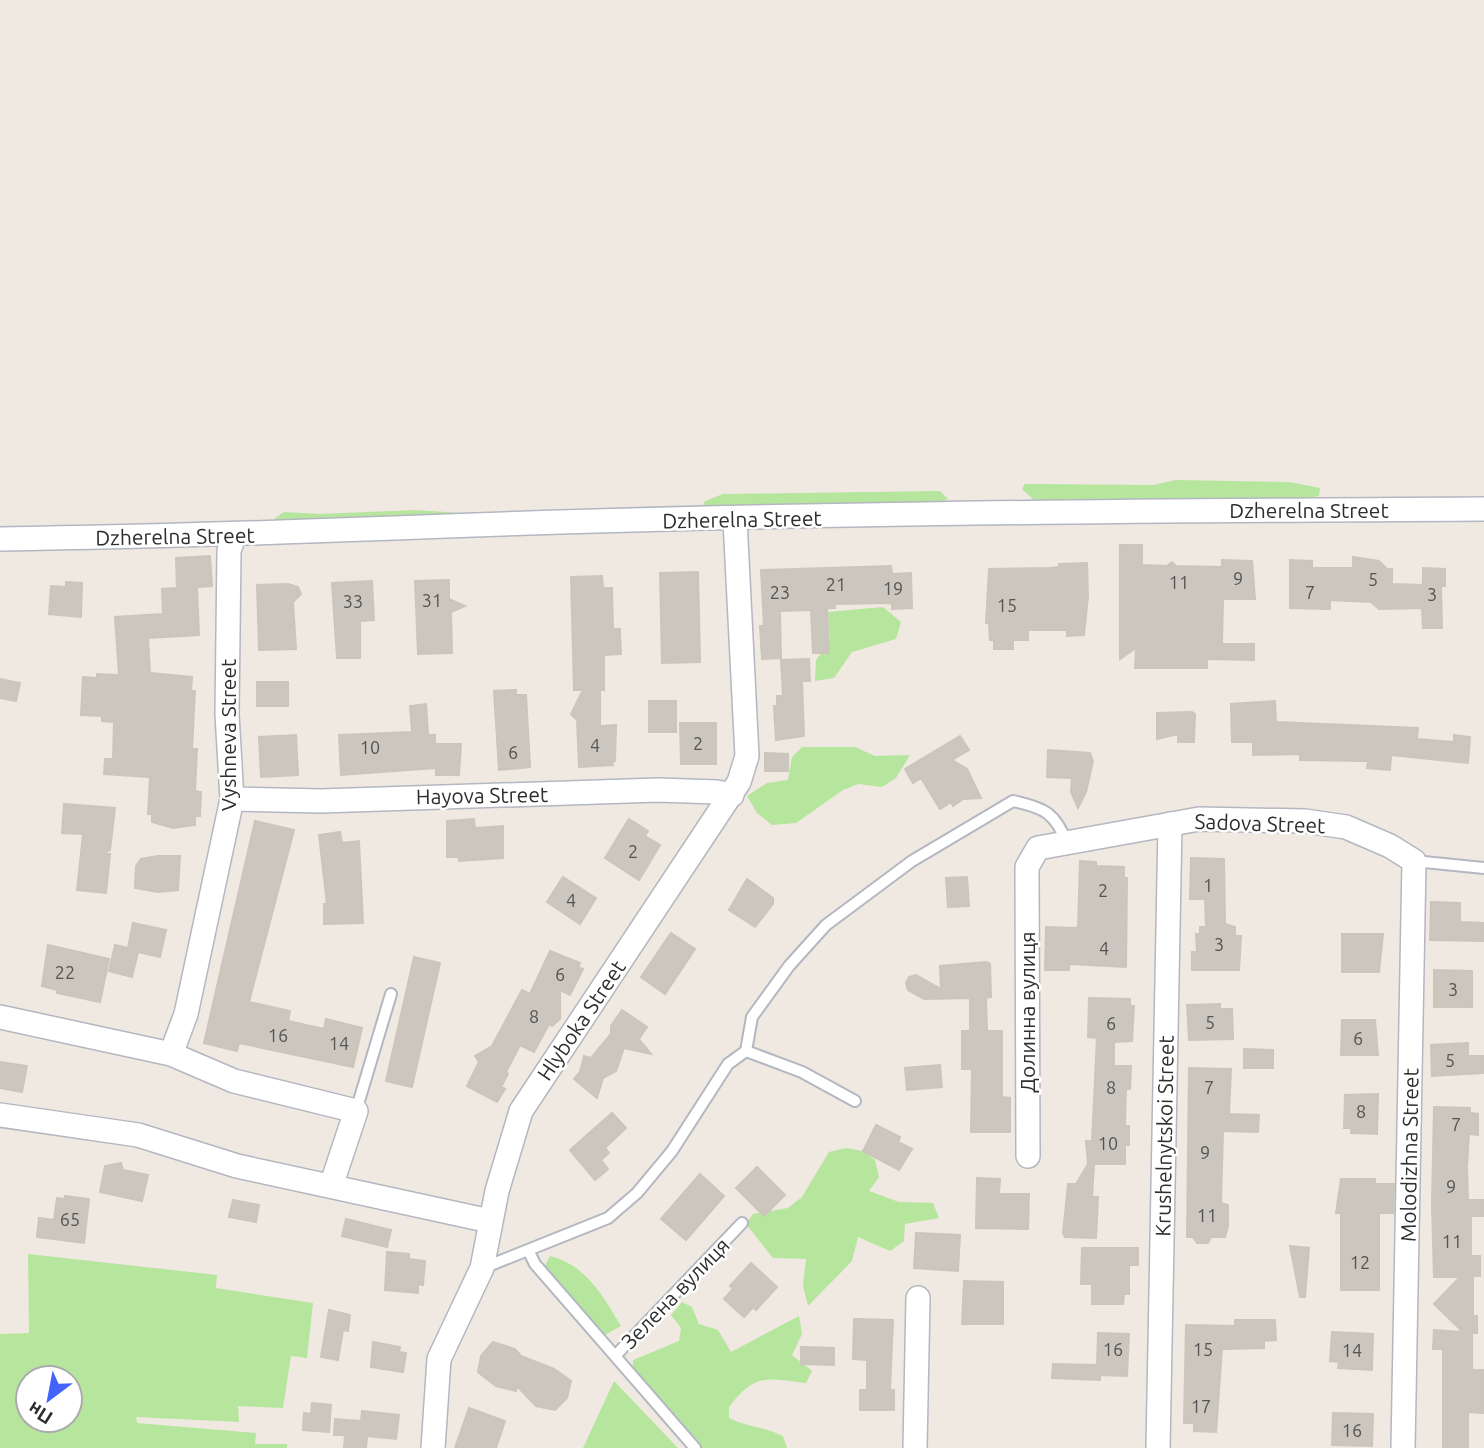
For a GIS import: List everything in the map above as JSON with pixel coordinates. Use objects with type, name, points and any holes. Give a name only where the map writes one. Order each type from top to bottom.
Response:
[{"type":"street","name":"Dzherelna Street","points":[[0,539],[234,536],[393,528],[735,520],[1244,510],[1484,509]]},
{"type":"street","name":"Hlyboka Street","points":[[433,1448],[439,1359],[482,1268],[490,1221],[521,1111],[732,795],[747,756],[735,520]]},
{"type":"street","name":"Vyshneva Street","points":[[172,1054],[186,1014],[232,799],[227,714],[229,551],[234,536]]},
{"type":"street","name":"Hayova Street","points":[[232,799],[321,801],[658,790],[732,795]]},
{"type":"street","name":"Sadova Street","points":[[1027,867],[1038,848],[1212,819],[1305,821],[1346,827],[1390,846],[1414,861]]},
{"type":"street","name":"Krushelnytskoi Street","points":[[1158,1448],[1170,824]]},
{"type":"street","name":"Molodizhna Street","points":[[1403,1448],[1414,861]]},
{"type":"street","name":"Долинна вулиця","points":[[1027,867],[1028,1156]]},
{"type":"street","points":[[0,1017],[172,1054],[234,1081],[356,1111],[331,1186]]},
{"type":"street","points":[[0,1115],[138,1135],[237,1166],[490,1221]]},
{"type":"street","points":[[915,1448],[918,1298]]},
{"type":"lane","points":[[482,1268],[529,1252],[608,1218],[637,1192],[672,1151],[728,1065],[746,1051],[752,1017],[789,965],[826,925],[912,861],[1013,801],[1048,812],[1059,822],[1067,843]]},
{"type":"lane","points":[[1414,861],[1484,868]]},
{"type":"lane","points":[[356,1111],[391,994]]},
{"type":"lane","points":[[746,1051],[802,1072],[855,1101]]},
{"type":"lane","name":"Зелена вулиця","points":[[529,1252],[535,1264],[615,1356],[741,1223]]},
{"type":"lane","points":[[615,1356],[695,1448]]},
{"type":"green space","points":[[1176,480],[1289,482],[1320,488],[1319,496],[1298,500],[1036,502],[1022,489],[1025,484],[1153,485]]},
{"type":"green space","points":[[940,491],[948,499],[928,507],[700,511],[705,501],[723,494]]},
{"type":"green space","points":[[416,510],[461,513],[461,519],[278,524],[274,519],[284,512],[319,514]]},
{"type":"green space","points":[[883,607],[901,622],[896,639],[852,652],[834,678],[815,681],[816,660],[830,641],[828,612]]},
{"type":"green space","points":[[802,747],[855,747],[875,756],[910,755],[896,778],[882,787],[858,784],[843,790],[796,823],[772,825],[757,813],[747,796],[767,783],[788,780],[792,757]]},
{"type":"green space","points":[[846,1148],[863,1151],[875,1160],[879,1177],[869,1191],[899,1202],[933,1203],[939,1218],[905,1224],[904,1241],[890,1251],[858,1237],[852,1261],[808,1306],[803,1286],[806,1259],[773,1258],[746,1224],[753,1214],[788,1208],[802,1197],[829,1152]]},
{"type":"green space","points":[[28,1254],[217,1275],[216,1288],[313,1303],[307,1358],[291,1356],[283,1408],[238,1406],[239,1422],[136,1417],[137,1423],[256,1433],[255,1444],[287,1444],[287,1448],[0,1448],[0,1334],[29,1333]]},
{"type":"green space","points":[[550,1256],[563,1260],[584,1274],[621,1326],[603,1336],[542,1271]]},
{"type":"green space","points":[[682,1302],[692,1307],[699,1324],[718,1330],[731,1352],[799,1316],[802,1334],[792,1355],[812,1371],[806,1383],[762,1380],[746,1388],[729,1407],[729,1418],[783,1436],[787,1448],[688,1448],[667,1415],[633,1376],[633,1360],[679,1341],[681,1328],[671,1315]]},
{"type":"green space","points":[[614,1381],[678,1448],[583,1448]]},
{"type":"building","points":[[1120,545],[1142,545],[1142,565],[1167,566],[1172,562],[1176,566],[1222,567],[1222,560],[1252,561],[1255,599],[1223,599],[1222,644],[1254,644],[1254,660],[1207,659],[1207,668],[1135,668],[1136,648],[1120,659]]},
{"type":"building","points":[[210,556],[212,586],[197,587],[199,635],[148,638],[150,673],[192,677],[191,691],[195,691],[192,749],[197,749],[195,791],[201,792],[200,816],[195,816],[195,825],[173,828],[152,822],[152,814],[148,814],[150,777],[104,774],[105,759],[113,759],[114,722],[102,721],[102,716],[81,715],[83,677],[97,678],[97,674],[119,675],[115,617],[163,614],[162,589],[177,588],[176,558]]},
{"type":"building","points":[[1353,557],[1379,561],[1387,569],[1392,569],[1392,584],[1423,585],[1423,568],[1445,569],[1445,586],[1441,586],[1442,628],[1423,628],[1422,608],[1379,609],[1371,602],[1330,600],[1330,609],[1290,608],[1290,560],[1312,561],[1312,568],[1353,568]]},
{"type":"building","points":[[1087,563],[1088,596],[1084,635],[1067,636],[1067,630],[1028,630],[1028,640],[1013,640],[1013,649],[994,649],[994,640],[990,640],[989,623],[986,623],[989,569],[1050,568],[1059,567],[1059,564]]},
{"type":"building","points":[[891,566],[892,574],[911,573],[912,608],[892,609],[892,603],[835,604],[835,608],[827,608],[829,653],[813,653],[811,610],[780,611],[781,658],[762,659],[760,626],[764,626],[761,570]]},
{"type":"building","points":[[698,572],[700,662],[662,663],[660,573]]},
{"type":"building","points":[[602,576],[603,588],[612,588],[613,629],[620,629],[621,654],[604,655],[604,690],[600,690],[600,726],[616,725],[615,761],[612,762],[613,765],[579,767],[577,720],[571,714],[583,690],[574,690],[571,577]]},
{"type":"building","points":[[449,580],[449,599],[465,606],[451,612],[452,653],[418,654],[415,581]]},
{"type":"building","points":[[372,581],[374,620],[360,621],[360,658],[337,658],[332,583]]},
{"type":"building","points":[[66,582],[82,583],[81,617],[49,614],[51,586],[66,587]]},
{"type":"building","points":[[288,584],[298,587],[301,594],[293,602],[296,649],[259,650],[257,585]]},
{"type":"building","points":[[809,659],[810,681],[802,681],[804,736],[776,740],[774,706],[777,706],[777,696],[783,696],[781,660]]},
{"type":"building","points":[[0,679],[20,683],[16,701],[0,698]]},
{"type":"building","points":[[257,682],[288,682],[288,706],[257,706]]},
{"type":"building","points":[[516,690],[516,695],[526,695],[530,767],[499,770],[494,691]]},
{"type":"building","points":[[649,701],[676,701],[676,732],[649,732]]},
{"type":"building","points":[[1275,701],[1276,722],[1418,728],[1417,739],[1454,742],[1454,735],[1470,737],[1468,763],[1391,755],[1390,770],[1367,768],[1368,761],[1300,760],[1300,754],[1253,755],[1253,742],[1232,742],[1231,704]]},
{"type":"building","points":[[426,704],[428,735],[435,735],[435,744],[461,744],[459,775],[436,775],[436,768],[341,775],[339,735],[412,732],[410,706]]},
{"type":"building","points":[[1157,713],[1195,714],[1194,742],[1178,742],[1178,734],[1157,739]]},
{"type":"building","points":[[680,723],[716,723],[716,764],[681,764]]},
{"type":"building","points":[[296,735],[298,775],[261,777],[259,737]]},
{"type":"building","points":[[960,736],[969,750],[952,760],[967,769],[981,798],[963,799],[953,806],[951,802],[940,809],[921,778],[913,783],[905,769]]},
{"type":"building","points":[[1048,750],[1090,753],[1093,761],[1086,792],[1078,808],[1071,792],[1072,778],[1047,777]]},
{"type":"building","points":[[765,753],[788,754],[788,771],[765,771]]},
{"type":"building","points":[[64,804],[115,808],[110,850],[102,854],[110,854],[106,893],[77,890],[83,834],[62,833]]},
{"type":"building","points":[[474,819],[475,828],[503,826],[503,858],[459,861],[459,857],[447,857],[447,821]]},
{"type":"building","points":[[629,819],[648,831],[645,836],[660,845],[639,880],[605,858]]},
{"type":"building","points":[[255,821],[294,830],[249,1002],[290,1011],[288,1021],[324,1029],[326,1019],[362,1028],[353,1067],[239,1043],[237,1051],[204,1043]]},
{"type":"building","points":[[340,832],[342,843],[359,841],[363,923],[324,924],[324,904],[327,904],[319,835]]},
{"type":"building","points":[[180,856],[178,890],[158,892],[135,888],[136,866],[141,859]]},
{"type":"building","points":[[1191,858],[1224,859],[1225,924],[1235,927],[1235,936],[1241,936],[1239,970],[1192,970],[1192,952],[1197,952],[1196,934],[1200,934],[1200,927],[1206,927],[1205,899],[1190,899]]},
{"type":"building","points":[[1080,861],[1096,862],[1096,866],[1124,867],[1124,878],[1127,878],[1126,967],[1069,964],[1069,970],[1045,970],[1046,927],[1078,928]]},
{"type":"building","points":[[563,877],[596,898],[580,924],[547,902]]},
{"type":"building","points":[[967,877],[969,906],[948,907],[946,878]]},
{"type":"building","points":[[747,879],[773,898],[773,904],[755,927],[729,910]]},
{"type":"building","points":[[1431,902],[1460,903],[1460,922],[1484,923],[1484,941],[1430,940]]},
{"type":"building","points":[[133,923],[166,930],[160,957],[138,952],[132,977],[109,971],[115,945],[128,948]]},
{"type":"building","points":[[671,933],[695,949],[665,994],[641,977]]},
{"type":"building","points":[[1342,934],[1383,934],[1379,972],[1342,972]]},
{"type":"building","points":[[48,945],[109,959],[100,1002],[57,993],[57,990],[42,986]]},
{"type":"building","points":[[550,951],[580,963],[578,967],[583,969],[570,995],[560,990],[560,1019],[552,1026],[549,1024],[534,1052],[520,1045],[506,1072],[508,1074],[501,1087],[505,1089],[497,1102],[467,1086],[479,1062],[475,1056],[492,1046],[522,990],[530,994]]},
{"type":"building","points":[[414,957],[440,963],[412,1087],[386,1081]]},
{"type":"building","points":[[986,962],[990,964],[991,997],[986,998],[987,1031],[1002,1031],[1002,1097],[1010,1098],[1010,1132],[971,1132],[972,1069],[962,1069],[962,1031],[970,1031],[970,998],[924,999],[908,990],[906,983],[909,977],[916,975],[941,989],[940,966]]},
{"type":"building","points":[[1434,970],[1472,971],[1472,1007],[1434,1007]]},
{"type":"building","points":[[1089,998],[1130,999],[1130,1006],[1134,1006],[1132,1041],[1114,1042],[1114,1066],[1131,1066],[1130,1089],[1126,1089],[1125,1126],[1129,1126],[1129,1145],[1125,1145],[1125,1164],[1094,1164],[1092,1197],[1098,1197],[1096,1238],[1065,1237],[1063,1233],[1068,1184],[1076,1184],[1088,1164],[1086,1141],[1092,1141],[1097,1038],[1088,1037]]},
{"type":"building","points":[[1220,1004],[1220,1009],[1232,1009],[1233,1039],[1189,1040],[1187,1005]]},
{"type":"building","points":[[622,1010],[647,1027],[639,1039],[651,1054],[624,1048],[616,1071],[603,1078],[597,1098],[574,1079],[580,1072],[584,1056],[591,1058],[611,1034],[611,1026]]},
{"type":"building","points":[[1342,1020],[1375,1020],[1378,1055],[1341,1055]]},
{"type":"building","points":[[1468,1043],[1468,1056],[1484,1056],[1484,1073],[1432,1076],[1431,1045]]},
{"type":"building","points":[[1244,1049],[1273,1050],[1273,1068],[1244,1068]]},
{"type":"building","points":[[0,1062],[27,1066],[22,1092],[0,1088]]},
{"type":"building","points":[[940,1065],[942,1087],[907,1090],[905,1068]]},
{"type":"building","points":[[1189,1068],[1231,1069],[1229,1114],[1259,1115],[1258,1132],[1223,1131],[1221,1203],[1228,1205],[1228,1226],[1225,1237],[1211,1237],[1208,1243],[1197,1243],[1193,1237],[1187,1237]]},
{"type":"building","points":[[1378,1094],[1377,1134],[1351,1133],[1351,1128],[1344,1128],[1345,1095]]},
{"type":"building","points":[[1434,1107],[1470,1108],[1470,1113],[1478,1114],[1478,1135],[1469,1134],[1467,1167],[1468,1200],[1484,1200],[1484,1216],[1471,1216],[1471,1256],[1480,1256],[1480,1276],[1473,1276],[1473,1316],[1477,1316],[1477,1333],[1472,1333],[1472,1370],[1484,1370],[1484,1413],[1468,1412],[1468,1448],[1443,1448],[1443,1349],[1433,1349],[1434,1330],[1463,1332],[1434,1304],[1460,1277],[1434,1277]]},
{"type":"building","points":[[612,1113],[626,1128],[605,1148],[609,1153],[601,1160],[608,1169],[595,1180],[570,1150]]},
{"type":"building","points":[[876,1125],[900,1137],[898,1142],[912,1149],[899,1170],[863,1151]]},
{"type":"building","points":[[121,1163],[123,1170],[148,1175],[142,1201],[100,1192],[105,1166]]},
{"type":"building","points":[[757,1167],[785,1195],[764,1216],[736,1188]]},
{"type":"building","points":[[700,1174],[724,1196],[686,1240],[661,1219]]},
{"type":"building","points":[[977,1178],[1000,1179],[999,1194],[1029,1194],[1028,1229],[976,1228]]},
{"type":"building","points":[[1341,1179],[1375,1179],[1375,1184],[1394,1184],[1393,1213],[1379,1213],[1379,1290],[1341,1290],[1341,1213],[1336,1213]]},
{"type":"building","points":[[65,1196],[89,1199],[84,1243],[37,1237],[39,1218],[54,1220],[57,1198],[65,1199]]},
{"type":"building","points":[[233,1200],[259,1205],[256,1222],[229,1217]]},
{"type":"building","points":[[346,1219],[391,1230],[387,1247],[342,1236]]},
{"type":"building","points":[[916,1233],[960,1235],[958,1271],[914,1268]]},
{"type":"building","points":[[1290,1246],[1309,1248],[1305,1297],[1300,1297]]},
{"type":"building","points":[[1082,1248],[1138,1248],[1138,1265],[1129,1265],[1129,1294],[1124,1294],[1123,1304],[1092,1304],[1092,1284],[1081,1284]]},
{"type":"building","points":[[387,1252],[409,1254],[409,1259],[425,1261],[423,1285],[418,1284],[418,1293],[385,1290]]},
{"type":"building","points":[[751,1263],[777,1287],[756,1310],[753,1307],[744,1317],[724,1299],[733,1289],[730,1286]]},
{"type":"building","points":[[964,1281],[1003,1282],[1003,1324],[962,1324]]},
{"type":"building","points":[[329,1310],[350,1315],[348,1331],[343,1330],[338,1360],[321,1357]]},
{"type":"building","points":[[854,1319],[893,1320],[890,1390],[894,1390],[894,1410],[860,1410],[860,1390],[867,1390],[867,1360],[853,1359]]},
{"type":"building","points":[[1235,1320],[1275,1320],[1276,1340],[1264,1341],[1264,1348],[1222,1349],[1216,1432],[1194,1431],[1194,1423],[1184,1423],[1186,1325],[1235,1326]]},
{"type":"building","points":[[1332,1332],[1373,1334],[1372,1370],[1338,1368],[1339,1362],[1330,1361]]},
{"type":"building","points":[[1098,1333],[1129,1334],[1127,1376],[1100,1375],[1100,1380],[1052,1378],[1053,1364],[1097,1365]]},
{"type":"building","points":[[373,1342],[400,1347],[399,1352],[406,1353],[403,1372],[371,1367]]},
{"type":"building","points":[[493,1342],[515,1349],[521,1356],[554,1369],[571,1381],[567,1398],[555,1410],[536,1406],[517,1386],[516,1391],[496,1386],[478,1372],[481,1356]]},
{"type":"building","points":[[801,1347],[834,1348],[834,1365],[801,1364]]},
{"type":"building","points":[[312,1403],[331,1405],[329,1432],[303,1430],[304,1413],[311,1414]]},
{"type":"building","points":[[469,1408],[505,1421],[496,1448],[455,1448]]},
{"type":"building","points":[[362,1411],[399,1415],[396,1439],[367,1436],[366,1448],[344,1448],[345,1435],[334,1435],[335,1419],[361,1421]]},
{"type":"building","points":[[1333,1413],[1373,1414],[1372,1446],[1332,1445]]}]
